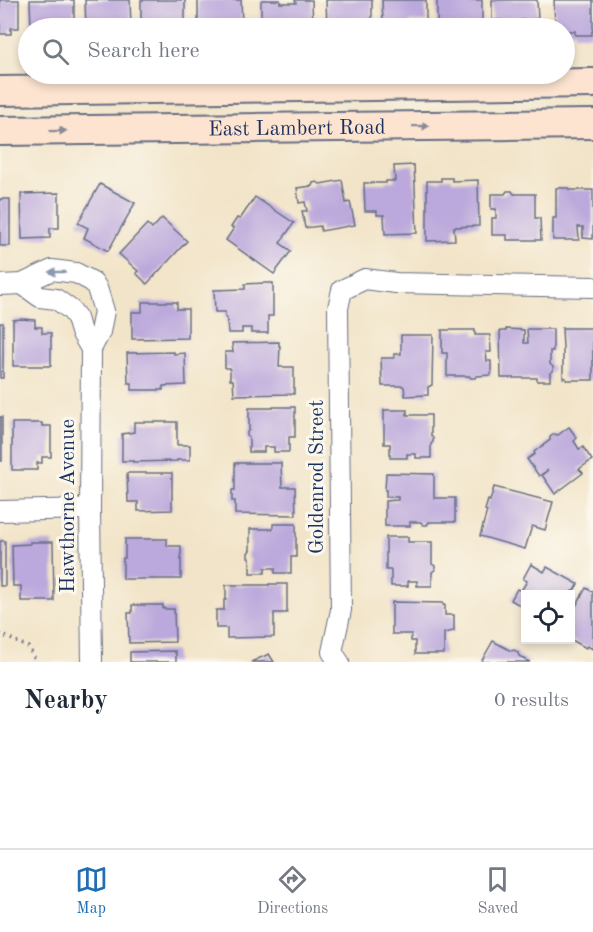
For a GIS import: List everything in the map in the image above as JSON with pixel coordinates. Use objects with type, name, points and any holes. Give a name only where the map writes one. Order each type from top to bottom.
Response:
[{"type":"main road","name":"East Lambert Road","points":[[575,82],[593,82]]},
{"type":"main road","name":"East Lambert Road","points":[[0,91],[461,84]]},
{"type":"main road","name":"East Lambert Road","points":[[0,131],[593,124]]},
{"type":"street","name":"Hawthorne Avenue","points":[[92,349],[71,310],[56,299],[40,297],[22,284],[52,270],[76,273],[93,282],[98,288],[105,311],[100,332],[92,349],[90,509],[92,662]]},
{"type":"street","name":"Goldenrod Street","points":[[339,662],[332,652],[341,610],[338,308],[342,290],[365,279],[396,283],[593,287]]},
{"type":"street","points":[[0,285],[22,284]]},
{"type":"street","points":[[0,511],[90,509]]},
{"type":"path","points":[[0,634],[28,647],[37,662]]},
{"type":"building","points":[[0,0],[19,0],[18,28],[11,28],[11,34],[0,34]]},
{"type":"building","points":[[30,0],[74,0],[74,18],[31,18]]},
{"type":"building","points":[[85,0],[130,0],[131,18],[86,18]]},
{"type":"building","points":[[141,0],[185,0],[185,18],[141,18]]},
{"type":"building","points":[[198,0],[241,0],[242,18],[198,18]]},
{"type":"building","points":[[280,0],[280,3],[296,3],[295,0],[312,0],[313,18],[261,18],[261,1]]},
{"type":"building","points":[[326,0],[372,0],[372,18],[327,18]]},
{"type":"building","points":[[382,0],[426,0],[426,18],[383,18]]},
{"type":"building","points":[[437,0],[482,0],[482,18],[437,18]]},
{"type":"building","points":[[492,0],[537,0],[538,18],[492,18]]},
{"type":"building","points":[[554,0],[593,0],[592,35],[575,35],[575,18],[555,18]]},
{"type":"building","points":[[414,165],[417,233],[385,234],[384,215],[377,215],[377,211],[365,211],[364,183],[395,181],[394,166]]},
{"type":"building","points":[[441,178],[452,178],[452,181],[478,180],[479,226],[454,227],[455,240],[427,241],[427,181],[441,181]]},
{"type":"building","points":[[342,180],[346,203],[350,202],[355,225],[321,231],[320,226],[305,228],[302,211],[307,211],[305,202],[299,203],[297,188],[312,186],[317,182],[320,184]]},
{"type":"building","points":[[100,184],[135,203],[108,251],[84,238],[88,228],[78,223]]},
{"type":"building","points":[[556,188],[593,190],[593,239],[583,238],[583,227],[578,227],[579,240],[553,240]]},
{"type":"building","points":[[507,191],[512,191],[514,194],[535,194],[535,218],[540,218],[541,240],[507,240],[507,235],[492,235],[492,218],[496,218],[496,209],[491,209],[491,194],[505,194]]},
{"type":"building","points":[[59,193],[59,228],[50,228],[50,238],[22,239],[21,194]]},
{"type":"building","points":[[255,197],[294,223],[280,243],[291,251],[274,274],[226,240],[237,218],[240,219]]},
{"type":"building","points":[[0,199],[10,199],[10,246],[0,246]]},
{"type":"building","points":[[162,218],[187,241],[147,284],[136,273],[138,271],[119,254],[147,224],[152,229]]},
{"type":"building","points":[[273,283],[273,316],[268,316],[268,333],[251,333],[251,328],[242,328],[242,333],[228,333],[225,312],[215,312],[214,290],[245,289],[245,284]]},
{"type":"building","points":[[142,302],[177,302],[177,309],[188,309],[188,338],[132,339],[132,312],[142,312]]},
{"type":"building","points":[[13,320],[35,320],[35,327],[42,327],[42,333],[51,333],[51,366],[13,366]]},
{"type":"building","points":[[0,323],[3,323],[3,378],[0,378]]},
{"type":"building","points":[[562,328],[593,328],[593,380],[563,378]]},
{"type":"building","points":[[506,329],[524,330],[524,343],[528,343],[527,329],[553,329],[553,351],[550,351],[550,364],[553,371],[550,373],[550,381],[537,381],[537,378],[501,378],[500,331],[506,331]]},
{"type":"building","points":[[442,330],[475,330],[475,335],[490,335],[491,352],[486,352],[487,361],[491,361],[491,375],[476,378],[447,376],[447,353],[442,353]]},
{"type":"building","points":[[401,335],[433,335],[432,385],[428,387],[428,395],[405,396],[403,386],[382,386],[381,358],[394,358],[394,354],[401,354]]},
{"type":"building","points":[[279,342],[279,367],[294,367],[294,394],[234,395],[230,368],[225,368],[225,352],[233,352],[232,343]]},
{"type":"building","points":[[174,352],[174,354],[185,353],[186,385],[163,386],[163,390],[132,390],[132,383],[128,383],[127,353]]},
{"type":"building","points":[[295,407],[295,437],[289,437],[289,452],[274,452],[274,447],[264,447],[264,452],[249,452],[247,432],[249,430],[249,408]]},
{"type":"building","points":[[384,410],[407,410],[407,415],[431,415],[433,442],[431,458],[416,458],[416,454],[407,454],[407,458],[390,458],[390,444],[384,444]]},
{"type":"building","points":[[0,417],[2,417],[2,461],[0,461]]},
{"type":"building","points":[[134,422],[177,422],[177,445],[190,445],[190,460],[122,461],[122,434],[134,432]]},
{"type":"building","points":[[12,423],[42,423],[42,426],[51,426],[51,457],[42,457],[42,463],[37,463],[37,470],[12,470]]},
{"type":"building","points":[[569,427],[577,438],[574,441],[579,449],[583,447],[592,460],[579,469],[583,473],[555,494],[542,475],[548,470],[539,476],[527,459],[550,440],[550,437],[554,434],[558,435]]},
{"type":"building","points":[[235,463],[281,463],[282,487],[295,487],[296,515],[235,514],[232,490],[235,490]]},
{"type":"building","points":[[127,473],[172,473],[172,510],[138,511],[138,502],[128,502]]},
{"type":"building","points":[[386,473],[434,474],[434,498],[455,498],[455,522],[429,522],[423,525],[421,522],[410,522],[410,526],[385,526],[385,501],[398,500],[398,497],[386,497]]},
{"type":"building","points":[[494,487],[553,502],[545,530],[532,526],[525,549],[480,536],[487,511],[485,510]]},
{"type":"building","points":[[273,524],[296,524],[296,557],[291,557],[291,573],[275,573],[275,568],[265,568],[265,573],[250,573],[248,553],[250,529],[273,529]]},
{"type":"building","points":[[386,537],[408,537],[408,542],[432,542],[432,564],[435,570],[432,572],[432,586],[417,586],[417,581],[408,581],[408,586],[391,586],[391,570],[386,570]]},
{"type":"building","points":[[125,539],[167,539],[167,546],[181,546],[181,579],[123,579]]},
{"type":"building","points":[[0,541],[5,541],[5,586],[0,586]]},
{"type":"building","points":[[30,542],[53,542],[54,601],[21,601],[21,586],[13,586],[12,545],[30,544]]},
{"type":"building","points":[[531,564],[544,572],[547,567],[578,584],[574,590],[522,590],[527,581],[523,579]]},
{"type":"building","points":[[287,584],[287,613],[274,613],[274,637],[227,638],[227,628],[216,628],[216,610],[224,610],[226,585]]},
{"type":"building","points":[[586,588],[593,592],[593,649],[575,642],[575,608]]},
{"type":"building","points":[[517,589],[521,591],[521,606],[511,600]]},
{"type":"building","points":[[392,602],[443,603],[445,605],[445,615],[454,615],[454,631],[444,633],[444,654],[415,654],[415,641],[411,641],[411,634],[392,634]]},
{"type":"building","points":[[132,605],[163,605],[163,609],[174,609],[175,642],[129,643],[128,613],[132,613]]},
{"type":"building","points":[[493,641],[511,651],[514,650],[530,662],[481,662]]},
{"type":"building","points":[[175,651],[176,662],[130,662],[130,652]]},
{"type":"building","points":[[269,654],[274,662],[251,662]]}]
